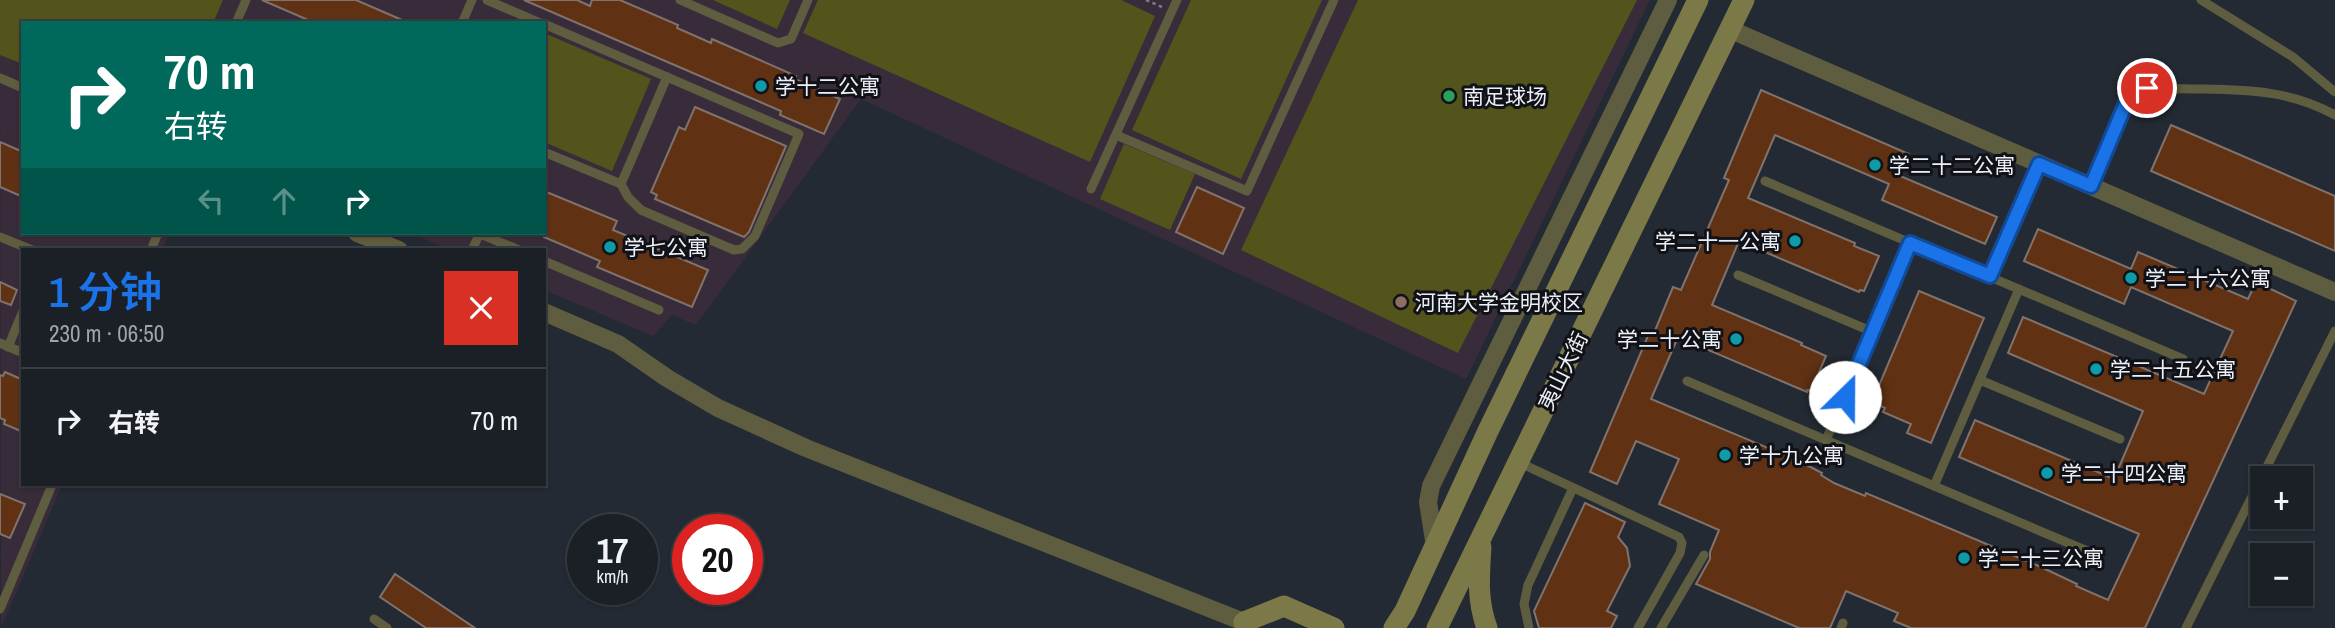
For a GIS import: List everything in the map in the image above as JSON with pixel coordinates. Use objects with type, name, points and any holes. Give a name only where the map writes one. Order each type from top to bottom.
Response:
[{"type":"main road","name":"夷山大街","points":[[1394,628],[1405,611],[1488,431],[1698,0]]},
{"type":"main road","name":"夷山大街","points":[[1437,628],[1744,0]]},
{"type":"main road","points":[[1482,536],[1478,589],[1487,628]]},
{"type":"main road","points":[[1250,625],[1284,606],[1334,628]]},
{"type":"street","points":[[1435,547],[1428,502],[1431,486],[1668,0]]},
{"type":"street","points":[[1729,30],[2335,292]]},
{"type":"street","points":[[362,235],[393,248]]},
{"type":"street","points":[[546,313],[618,344],[667,378],[718,408],[806,449],[1250,625]]},
{"type":"lane","points":[[237,21],[246,0]]},
{"type":"lane","points":[[463,21],[472,0]]},
{"type":"lane","points":[[487,0],[535,21]]},
{"type":"lane","points":[[680,0],[778,43],[791,39],[808,0]]},
{"type":"lane","points":[[1091,189],[1177,0]]},
{"type":"lane","points":[[1116,135],[1247,191],[1334,0]]},
{"type":"lane","points":[[2201,0],[2293,57],[2335,92]]},
{"type":"lane","points":[[546,26],[799,134],[755,236],[742,249],[734,250],[641,209],[628,197],[621,184],[546,153]]},
{"type":"lane","points":[[621,184],[667,77]]},
{"type":"lane","points":[[0,78],[21,87]]},
{"type":"lane","points":[[2091,186],[2129,96],[2147,88],[2257,90],[2303,100],[2335,114]]},
{"type":"lane","points":[[1990,276],[2039,164]]},
{"type":"lane","points":[[1765,181],[2183,359]]},
{"type":"lane","points":[[484,235],[514,248]]},
{"type":"lane","points":[[0,237],[27,248]]},
{"type":"lane","points":[[1826,440],[1910,243]]},
{"type":"lane","points":[[546,262],[659,310]]},
{"type":"lane","points":[[1738,275],[1872,332]]},
{"type":"lane","points":[[1934,486],[2019,289]]},
{"type":"lane","points":[[21,315],[4,345],[21,352]]},
{"type":"lane","points":[[2186,628],[2335,331]]},
{"type":"lane","points":[[1980,380],[2120,439]]},
{"type":"lane","points":[[1687,381],[2092,553]]},
{"type":"lane","points":[[1518,462],[1679,537],[1682,543],[1680,553],[1638,628]]},
{"type":"lane","points":[[0,609],[52,486]]},
{"type":"lane","points":[[1529,628],[1524,604],[1528,585],[1573,488]]},
{"type":"lane","points":[[1661,628],[1704,555]]},
{"type":"lane","points":[[374,619],[387,628]]},
{"type":"shaded area","name":"河南大学金明校区","points":[[0,0],[1650,0],[1466,379],[861,99],[696,325],[672,315],[653,336],[546,291],[546,248],[446,248],[415,235],[546,235],[546,21],[21,21],[21,235],[168,235],[163,248],[21,248],[21,486],[62,486],[1,628]]},
{"type":"shaded area","points":[[0,0],[223,0],[214,21],[21,21],[21,63],[0,55]]},
{"type":"shaded area","points":[[713,0],[790,0],[777,29]]},
{"type":"shaded area","points":[[818,0],[1121,0],[1155,16],[1090,162],[803,33]]},
{"type":"shaded area","points":[[1191,0],[1322,0],[1241,179],[1132,130]]},
{"type":"shaded area","points":[[1358,0],[1637,0],[1458,353],[1241,250]]},
{"type":"shaded area","points":[[546,34],[651,79],[612,171],[546,143]]},
{"type":"shaded area","points":[[1124,144],[1195,174],[1170,230],[1100,199]]},
{"type":"building","points":[[262,0],[356,0],[404,21],[310,21]]},
{"type":"building","points":[[524,0],[577,0],[590,6],[592,0],[620,0],[678,25],[677,28],[711,43],[712,39],[796,76],[795,79],[840,99],[824,134],[780,115],[781,111]]},
{"type":"building","points":[[1761,90],[1909,154],[1900,176],[1997,217],[1985,244],[1882,200],[1889,184],[1775,135],[1748,198],[1855,243],[1854,246],[1879,256],[1864,291],[1859,292],[1739,241],[1712,305],[1826,356],[1811,391],[1807,392],[1678,337],[1651,399],[1799,461],[1834,483],[1865,496],[1866,493],[2041,567],[2108,600],[2139,534],[1959,457],[1975,420],[2114,479],[2143,411],[2008,353],[2023,317],[2204,394],[2233,331],[2131,287],[2124,304],[2024,261],[2038,229],[2131,269],[2138,252],[2248,299],[2256,282],[2296,301],[2145,628],[1911,628],[1894,621],[1898,613],[1846,591],[1830,628],[1799,628],[1696,584],[1710,559],[1719,530],[1659,504],[1679,459],[1636,441],[1617,484],[1590,472],[1650,331],[1654,333],[1673,287],[1681,290],[1729,180],[1724,178]]},
{"type":"building","points":[[695,107],[786,146],[749,232],[744,237],[655,199],[657,195],[651,192],[679,127],[685,130]]},
{"type":"building","points":[[2171,125],[2335,196],[2335,251],[2151,171]]},
{"type":"building","points":[[0,142],[21,151],[21,196],[0,187]]},
{"type":"building","points":[[1197,187],[1244,208],[1223,254],[1176,232]]},
{"type":"building","name":"学七公寓","points":[[546,192],[617,221],[613,230],[708,270],[692,307],[597,267],[600,261],[544,237]]},
{"type":"building","points":[[0,282],[17,290],[11,305],[0,301]]},
{"type":"building","points":[[1919,291],[1984,318],[1931,443],[1907,433],[1911,424],[1883,412],[1885,408],[1872,402]]},
{"type":"building","points":[[5,372],[21,379],[21,431],[4,424],[5,420],[0,418],[0,375],[3,376]]},
{"type":"building","points":[[0,494],[25,504],[10,538],[0,534]]},
{"type":"building","points":[[1585,503],[1625,522],[1618,537],[1627,548],[1630,566],[1607,611],[1617,616],[1611,628],[1539,628],[1534,611]]},
{"type":"building","points":[[395,574],[475,628],[426,628],[380,597]]},
{"type":"place","name":"学十二公寓","points":[[761,86]]},
{"type":"place","name":"南足球场","points":[[1449,96]]},
{"type":"place","name":"学二十二公寓","points":[[1875,165]]},
{"type":"place","name":"学二十一公寓","points":[[1795,241]]},
{"type":"place","name":"学七公寓","points":[[610,247]]},
{"type":"place","name":"学二十六公寓","points":[[2131,278]]},
{"type":"place","name":"河南大学金明校区","points":[[1401,302]]},
{"type":"place","name":"学二十公寓","points":[[1736,339]]},
{"type":"place","name":"学二十五公寓","points":[[2096,369]]},
{"type":"place","name":"学十九公寓","points":[[1725,455]]},
{"type":"place","name":"学二十四公寓","points":[[2047,473]]},
{"type":"place","name":"学二十三公寓","points":[[1964,558]]},
{"type":"route","points":[[1845,397],[1910,243],[1990,276],[2039,164],[2091,186],[2129,96],[2147,88]]}]
